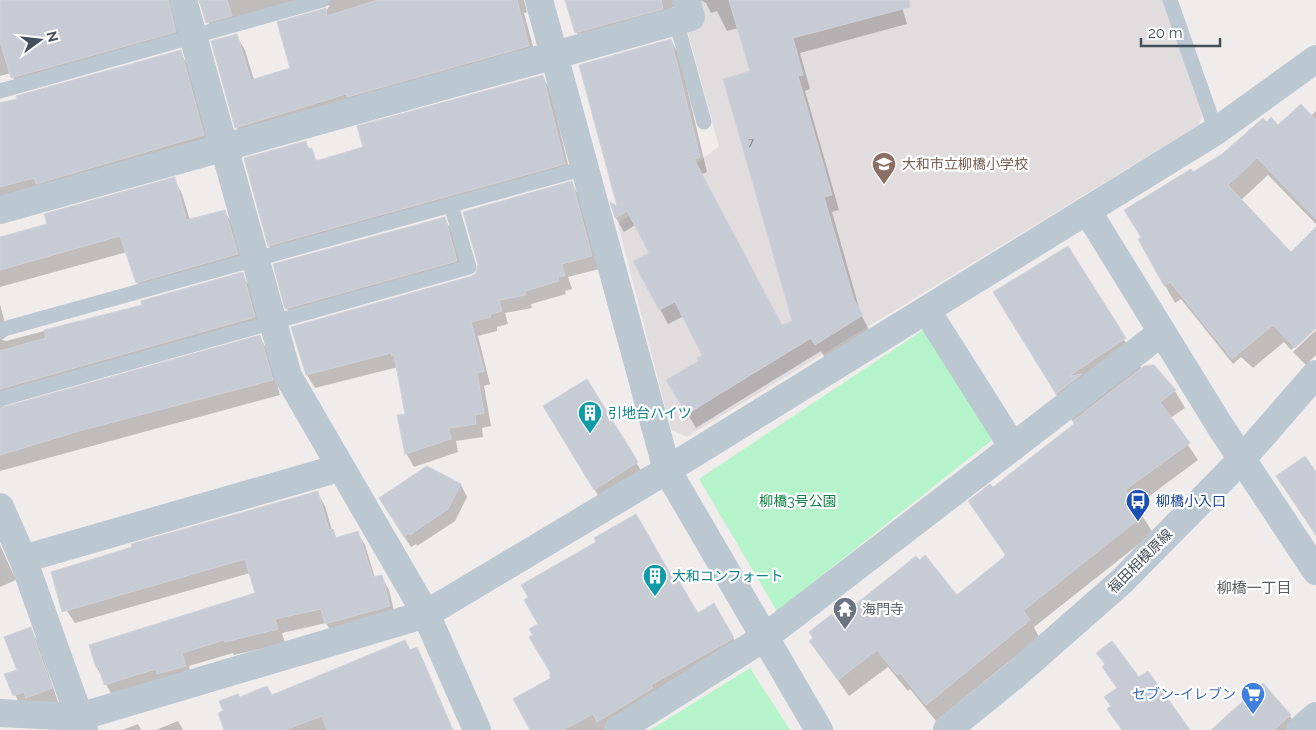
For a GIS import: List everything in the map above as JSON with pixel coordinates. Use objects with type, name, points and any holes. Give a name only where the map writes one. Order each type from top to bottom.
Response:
[{"type":"street","points":[[183,0],[288,376],[426,614],[477,730]]},
{"type":"street","points":[[539,0],[667,470],[819,730]]},
{"type":"street","points":[[0,210],[554,55],[681,11]]},
{"type":"street","points":[[0,713],[82,724],[426,614],[667,470],[1088,212],[1216,131],[1316,59]]},
{"type":"street","points":[[1088,212],[1242,460],[1316,571]]},
{"type":"street","points":[[928,311],[1013,447]]},
{"type":"street","points":[[618,730],[765,637],[1161,332]]},
{"type":"street","name":"福田相模原線","points":[[947,730],[1014,676],[1122,581],[1242,460],[1316,374]]},
{"type":"street","points":[[23,559],[340,468]]},
{"type":"street","points":[[0,507],[23,559],[82,724]]},
{"type":"street","points":[[1300,730],[1316,716]]},
{"type":"lane","points":[[0,92],[322,0]]},
{"type":"lane","points":[[1170,0],[1216,131]]},
{"type":"lane","points":[[681,11],[704,122]]},
{"type":"lane","points":[[0,330],[585,168]]},
{"type":"lane","points":[[0,400],[469,267],[451,206]]},
{"type":"shaded area","name":"大和市立柳橋小学校","points":[[692,0],[1163,0],[1202,115],[1199,125],[687,437],[671,430],[618,224],[719,146],[686,26]]},
{"type":"green space","name":"柳橋3号公園","points":[[926,328],[992,440],[777,611],[699,479]]},
{"type":"green space","points":[[750,668],[790,730],[650,730]]},
{"type":"building","points":[[0,0],[168,0],[176,32],[11,78],[0,41]]},
{"type":"building","points":[[199,0],[227,0],[232,16],[206,23]]},
{"type":"building","points":[[378,0],[517,0],[529,46],[347,97],[346,94],[235,128],[211,41],[237,34],[251,80],[290,68],[277,22],[326,8],[327,16]]},
{"type":"building","points":[[565,0],[661,0],[663,9],[575,33]]},
{"type":"building","points":[[729,0],[909,0],[910,7],[793,38],[803,75],[798,76],[832,195],[824,197],[854,300],[863,315],[815,345],[811,338],[687,414],[666,380],[699,361],[697,358],[702,355],[675,302],[659,310],[633,261],[649,253],[627,211],[615,218],[610,202],[617,206],[579,65],[671,39],[700,157],[694,159],[782,325],[792,321],[723,79],[750,71]]},
{"type":"building","points":[[181,50],[204,135],[36,184],[34,178],[0,187],[0,103],[17,99],[16,96]]},
{"type":"building","points":[[543,75],[565,164],[268,246],[244,158],[306,141],[308,149],[312,148],[316,161],[363,147],[357,126]]},
{"type":"building","points":[[1301,104],[1316,120],[1316,219],[1257,158],[1228,185],[1291,252],[1316,227],[1316,328],[1295,348],[1273,325],[1232,359],[1170,282],[1164,286],[1138,239],[1141,237],[1124,210],[1191,169],[1193,172],[1222,154],[1263,118],[1267,122],[1271,117],[1278,125]]},
{"type":"building","points":[[175,177],[186,220],[225,210],[238,254],[136,283],[120,236],[0,270],[0,237],[47,224],[44,214]]},
{"type":"building","points":[[572,181],[592,256],[562,264],[565,276],[558,277],[559,281],[525,291],[525,295],[499,300],[502,311],[490,314],[491,317],[471,322],[484,371],[477,373],[484,413],[475,415],[476,424],[449,428],[451,439],[405,454],[397,415],[405,414],[394,355],[392,356],[391,353],[306,375],[291,327],[472,276],[476,273],[478,265],[463,212]]},
{"type":"building","points":[[445,217],[457,261],[285,309],[273,264]]},
{"type":"building","points":[[1068,246],[1126,338],[1069,376],[1082,374],[1056,394],[993,292]]},
{"type":"building","points":[[243,272],[255,317],[0,389],[0,351],[46,338],[44,330],[142,305],[141,301]]},
{"type":"building","points":[[260,335],[273,380],[79,431],[0,455],[0,408]]},
{"type":"building","points":[[1154,365],[1176,390],[1160,402],[1190,443],[1125,490],[1144,515],[1023,611],[1030,620],[926,705],[900,673],[897,675],[877,650],[838,680],[809,641],[813,638],[809,632],[832,614],[836,620],[916,556],[920,560],[925,555],[957,595],[1004,557],[1005,554],[968,501],[990,484],[993,487],[1144,366]]},
{"type":"building","name":"引地台ハイツ","points":[[587,379],[638,462],[594,490],[543,406]]},
{"type":"building","points":[[1305,456],[1316,472],[1316,535],[1276,476]]},
{"type":"building","points":[[427,466],[461,484],[448,509],[410,535],[408,533],[404,537],[379,498]]},
{"type":"building","points":[[318,491],[329,530],[333,529],[336,538],[358,531],[373,577],[382,575],[390,606],[325,624],[321,609],[275,619],[278,629],[225,642],[224,640],[182,653],[186,666],[157,674],[156,669],[104,685],[99,667],[96,668],[89,645],[255,593],[245,559],[62,612],[51,572],[132,547],[131,544]]},
{"type":"building","points":[[636,514],[674,580],[677,578],[698,613],[714,603],[734,638],[651,685],[653,688],[597,722],[593,714],[563,730],[530,730],[513,699],[551,678],[549,675],[551,674],[529,637],[533,635],[529,629],[538,624],[524,600],[528,597],[521,585],[596,542],[594,538]]},
{"type":"building","points":[[31,627],[52,688],[26,698],[24,692],[13,696],[4,674],[17,670],[4,637]]},
{"type":"building","points":[[405,640],[410,650],[417,647],[453,730],[327,730],[322,716],[285,730],[224,730],[218,713],[223,711],[219,701],[238,694],[240,697],[267,686],[272,695]]},
{"type":"building","points":[[1112,641],[1139,677],[1148,671],[1190,730],[1122,730],[1107,709],[1111,706],[1104,697],[1117,688],[1102,667],[1105,664],[1096,653]]},
{"type":"building","points":[[1263,683],[1291,715],[1274,730],[1211,730]]},
{"type":"place","name":"大和市立柳橋小学校","points":[[884,185]]},
{"type":"place","name":"引地台ハイツ","points":[[590,434]]},
{"type":"place","name":"柳橋小入口","points":[[1138,522]]},
{"type":"place","name":"大和コンフォート","points":[[655,597]]},
{"type":"place","name":"海門寺","points":[[845,630]]},
{"type":"place","name":"セブン-イレブン","points":[[1253,715]]},
{"type":"district","name":"柳橋一丁目","points":[[1254,588]]}]
